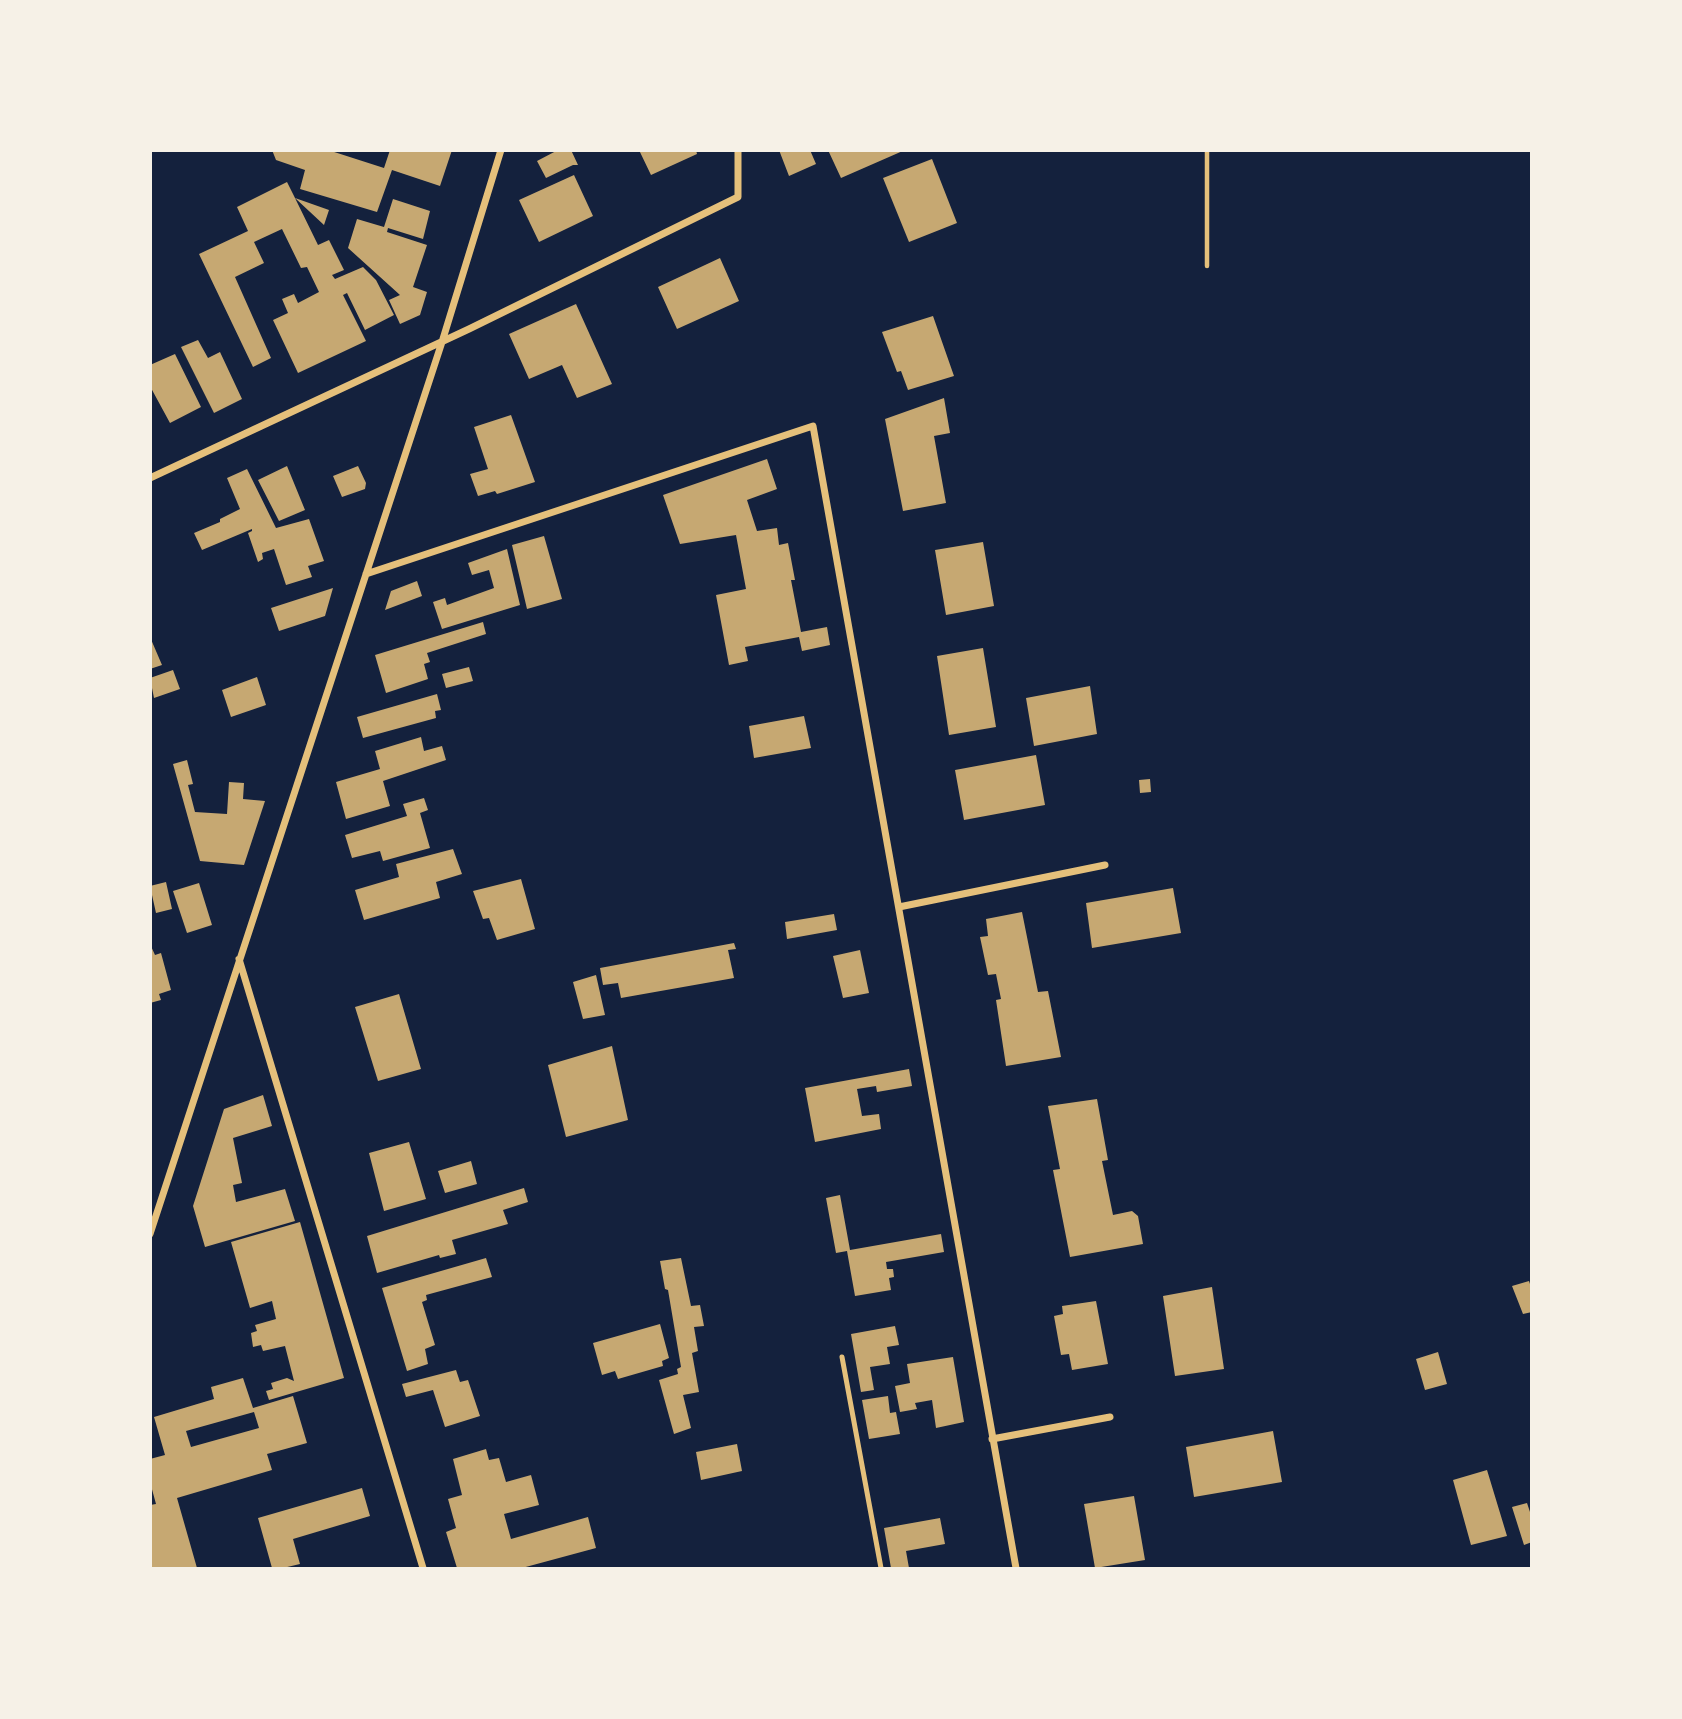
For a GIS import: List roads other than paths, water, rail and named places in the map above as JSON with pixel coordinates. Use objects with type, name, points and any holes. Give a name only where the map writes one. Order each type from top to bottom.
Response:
[{"type":"street","points":[[150,1234],[442,342],[501,150]]},
{"type":"street","points":[[150,478],[442,342],[738,197],[738,150]]},
{"type":"street","points":[[366,574],[813,426],[1016,1569]]},
{"type":"street","points":[[899,907],[1105,865]]},
{"type":"street","points":[[239,959],[422,1569]]},
{"type":"street","points":[[992,1439],[1110,1418]]},
{"type":"lane","points":[[842,1357],[881,1569]]}]
